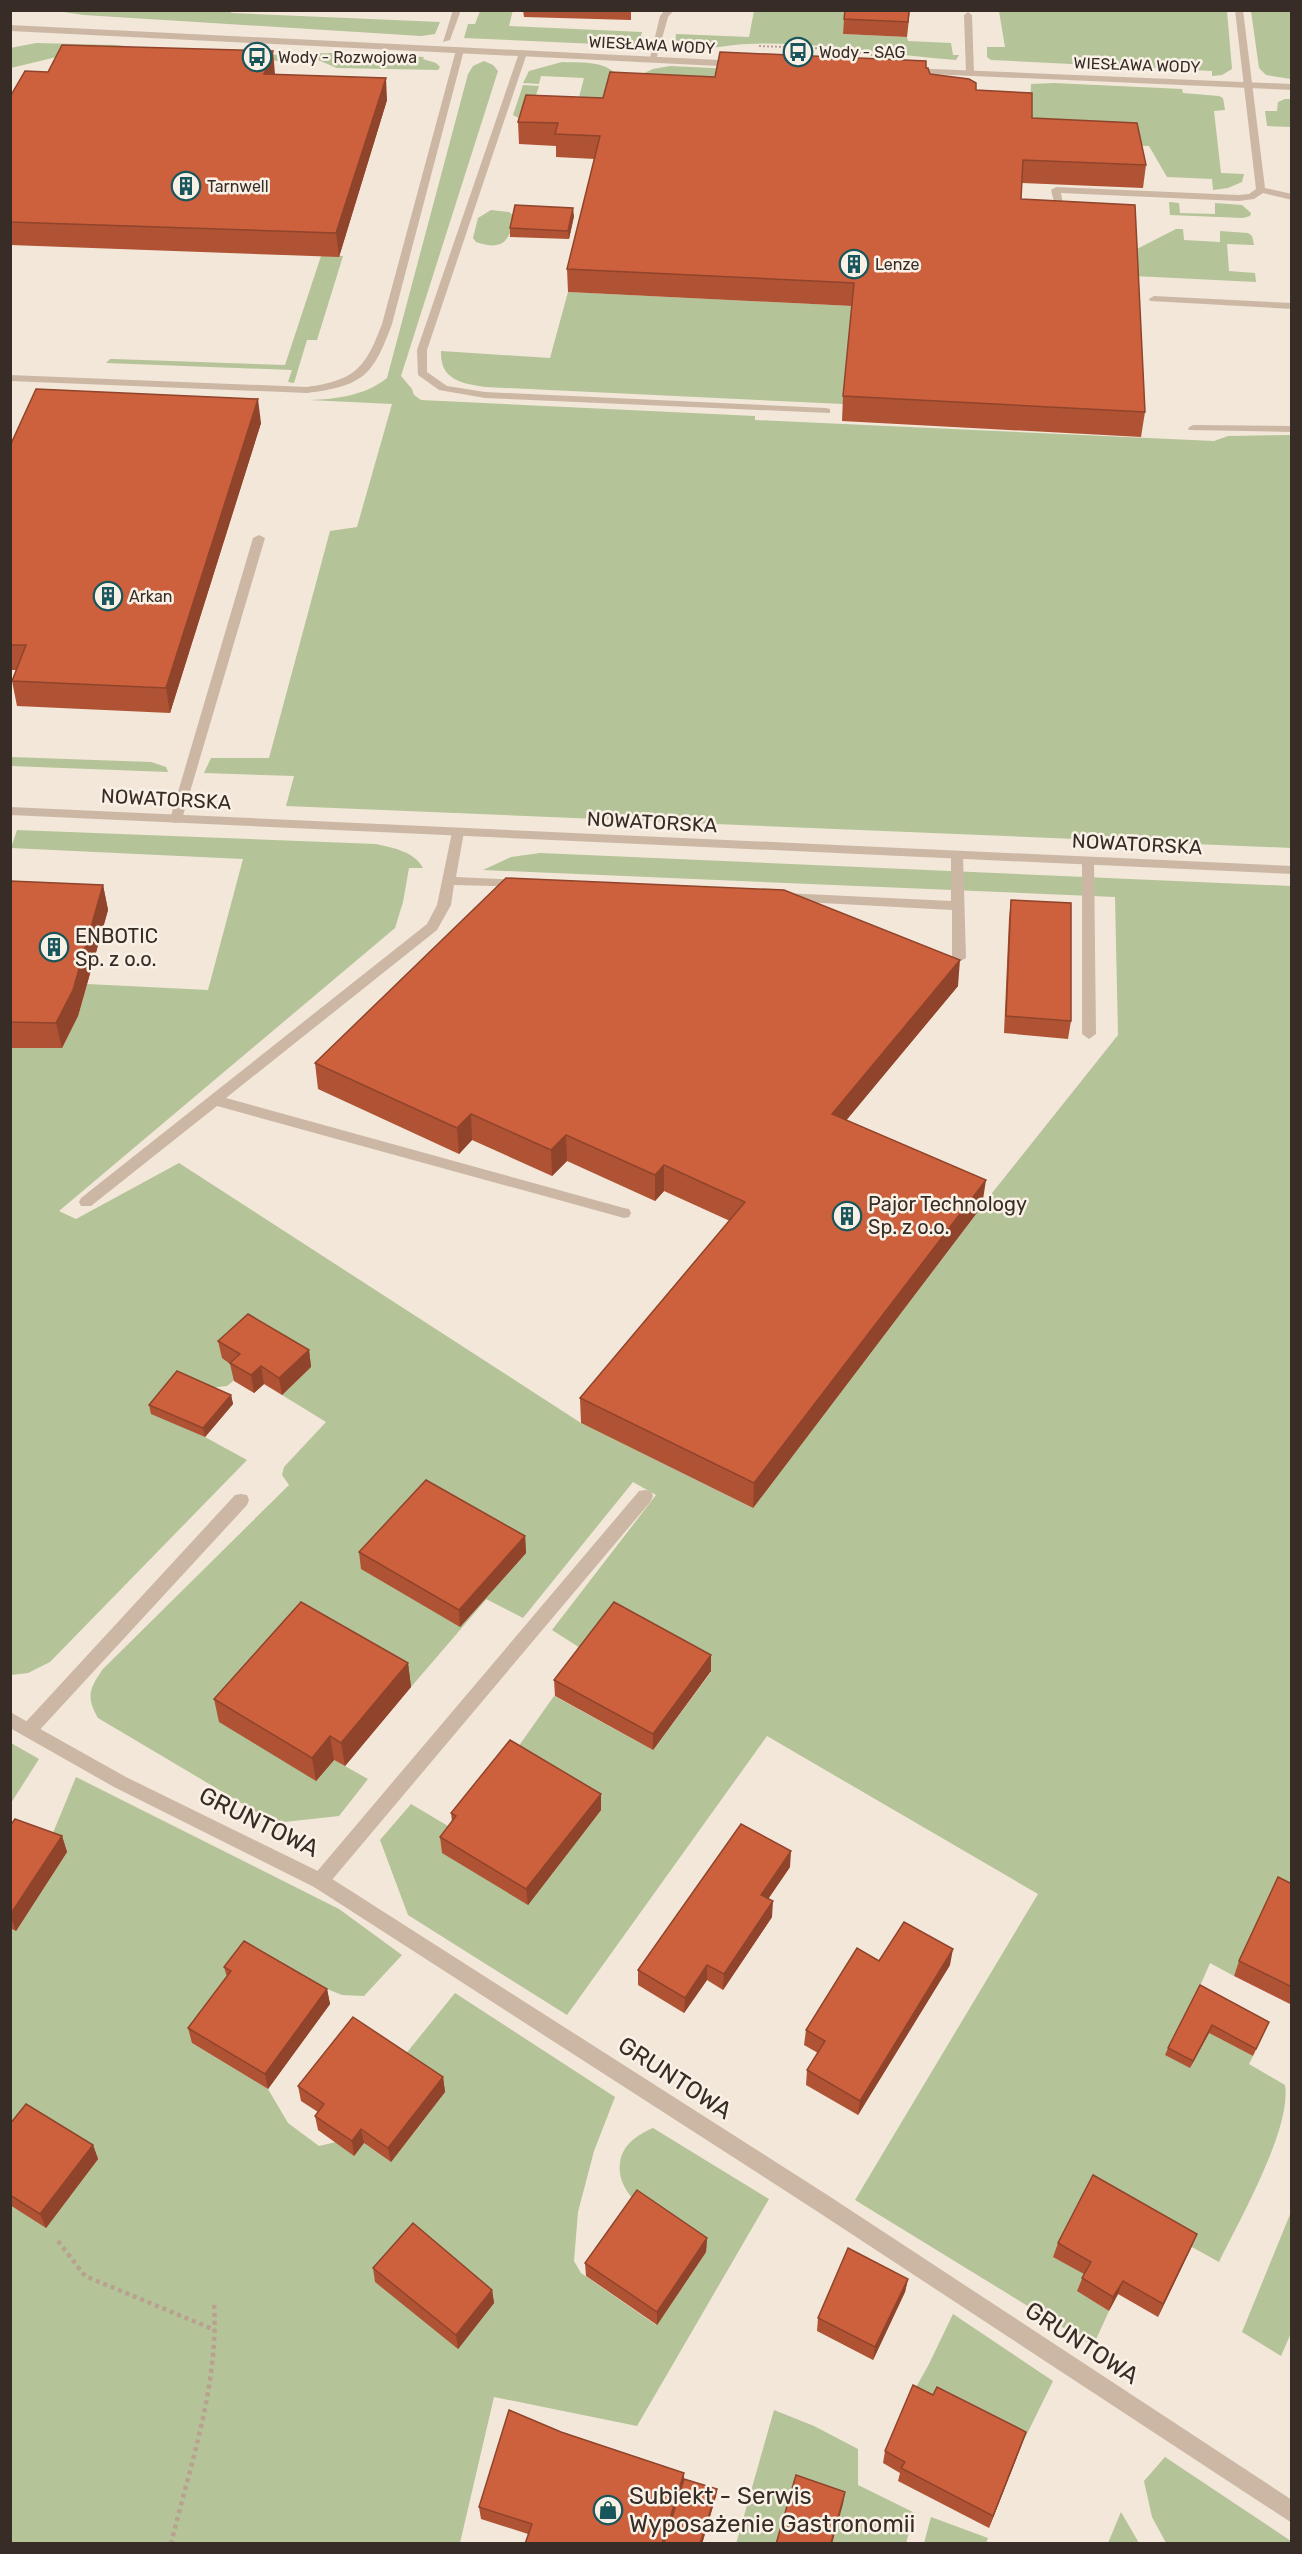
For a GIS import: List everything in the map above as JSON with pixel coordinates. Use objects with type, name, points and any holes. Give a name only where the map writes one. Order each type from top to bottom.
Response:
[{"type":"street","points":[[446,40],[458,10]]},
{"type":"street","points":[[652,60],[664,16],[670,10]]},
{"type":"street","points":[[1239,10],[1246,85],[1261,190]]},
{"type":"street","points":[[968,15],[970,73]]},
{"type":"street","name":"WIESŁAWA WODY","points":[[10,28],[747,64]]},
{"type":"street","points":[[10,378],[307,390],[350,381],[365,371],[375,357],[387,324],[460,50]]},
{"type":"street","points":[[523,53],[422,350],[422,373],[432,384],[448,390],[484,395],[826,411]]},
{"type":"street","name":"WIESŁAWA WODY","points":[[899,70],[1292,87]]},
{"type":"street","points":[[1058,204],[1056,190],[1239,198],[1251,197],[1261,190],[1292,197]]},
{"type":"street","points":[[1154,298],[1292,306]]},
{"type":"street","points":[[1193,428],[1292,429]]},
{"type":"street","points":[[176,819],[260,538]]},
{"type":"street","name":"NOWATORSKA","points":[[10,811],[1292,870]]},
{"type":"street","points":[[86,1202],[432,927],[444,904],[458,832]]},
{"type":"street","points":[[957,855],[959,958]]},
{"type":"street","points":[[1088,861],[1089,1034]]},
{"type":"street","points":[[448,881],[531,885]]},
{"type":"street","points":[[769,897],[958,906]]},
{"type":"street","points":[[214,1100],[624,1213]]},
{"type":"street","points":[[320,1881],[645,1496]]},
{"type":"street","points":[[29,1730],[241,1500]]},
{"type":"street","name":"GRUNTOWA","points":[[10,1719],[120,1782],[320,1881],[822,2203],[1292,2513]]},
{"type":"path","points":[[58,2241],[85,2276],[215,2330]]},
{"type":"path","points":[[171,2544],[211,2380],[215,2330],[214,2303]]},
{"type":"green space","points":[[232,10],[231,13],[440,22],[435,34],[421,36],[84,15],[56,11],[184,12]]},
{"type":"green space","points":[[513,10],[509,26],[642,32],[641,36],[648,39],[641,46],[464,38],[468,24],[475,24],[480,11]]},
{"type":"green space","points":[[754,11],[846,11],[843,34],[907,37],[908,41],[951,43],[953,55],[959,55],[956,60],[800,45],[748,44],[691,49],[675,45],[676,34],[749,37]]},
{"type":"green space","points":[[999,11],[1227,11],[1232,69],[1222,75],[1212,76],[1212,71],[991,60],[987,57],[987,47],[1005,47]]},
{"type":"green space","points":[[1251,11],[1291,11],[1291,79],[1266,75],[1259,68]]},
{"type":"green space","points":[[36,43],[116,45],[192,53],[266,55],[330,53],[424,57],[423,59],[436,63],[440,67],[438,70],[337,68],[318,60],[69,54],[11,68],[10,48]]},
{"type":"green space","points":[[484,61],[493,65],[498,71],[401,376],[414,395],[421,400],[755,416],[755,420],[1214,441],[1228,436],[1291,435],[1291,848],[286,806],[294,776],[204,773],[211,758],[269,758],[330,531],[357,527],[392,404],[309,400],[330,399],[360,393],[387,378],[468,74],[473,66]]},
{"type":"green space","points":[[562,62],[598,64],[616,74],[604,121],[524,121],[513,115],[523,85],[539,86],[532,107],[576,109],[584,78],[541,76],[539,84],[523,83],[529,71]]},
{"type":"green space","points":[[670,66],[921,78],[715,99],[640,75],[653,69]]},
{"type":"green space","points":[[1031,84],[1182,89],[1183,93],[1223,98],[1225,110],[1214,111],[1221,173],[1244,174],[1242,182],[1228,188],[1213,190],[1212,179],[1167,177],[1149,146],[1029,141]]},
{"type":"green space","points":[[1291,99],[1291,127],[1267,126],[1265,111],[1277,111],[1278,102]]},
{"type":"green space","points":[[1169,202],[1179,203],[1180,213],[1215,214],[1215,203],[1242,205],[1251,213],[1250,216],[1243,218],[1170,215]]},
{"type":"green space","points":[[491,210],[509,212],[515,217],[510,233],[499,245],[485,245],[476,242],[473,238],[478,218]]},
{"type":"green space","points":[[1176,229],[1183,229],[1184,240],[1220,242],[1220,231],[1248,233],[1252,236],[1254,245],[1227,244],[1229,271],[1255,273],[1256,282],[1134,276],[1133,251]]},
{"type":"green space","points":[[321,256],[343,256],[317,340],[307,340],[294,383],[288,382],[292,370],[106,363],[114,359],[285,365]]},
{"type":"green space","points":[[568,292],[853,306],[843,404],[485,387],[460,381],[448,374],[444,368],[441,351],[550,358]]},
{"type":"green space","points":[[11,757],[151,762],[166,767],[168,772],[11,766]]},
{"type":"green space","points":[[17,830],[376,844],[409,854],[423,868],[409,868],[403,902],[395,928],[59,1211],[76,1219],[179,1163],[581,1423],[753,1508],[941,1257],[1118,1035],[1115,897],[483,870],[511,857],[540,853],[1291,886],[1291,1902],[1272,1893],[1234,1976],[1210,1963],[1197,1993],[1190,2068],[1209,2033],[1253,2056],[1249,2064],[1285,2085],[1285,2103],[1280,2125],[1262,2174],[1219,2262],[1089,2190],[1086,2276],[1078,2291],[1109,2311],[1093,2346],[855,2200],[1038,1894],[767,1736],[567,2015],[408,1915],[380,1840],[411,1804],[458,1832],[554,1696],[653,1750],[711,1672],[588,1653],[552,1630],[656,1495],[633,1482],[523,1618],[486,1599],[411,1687],[305,1626],[334,1760],[368,1779],[339,1816],[275,1823],[98,1718],[91,1699],[92,1688],[103,1669],[289,1485],[282,1475],[284,1467],[326,1422],[282,1395],[311,1367],[244,1372],[227,1386],[198,1389],[152,1413],[205,1437],[247,1460],[50,1662],[28,1673],[11,1675],[11,1048],[62,1048],[78,1016],[87,984],[208,990],[243,859],[11,848]]},
{"type":"green space","points":[[11,1743],[39,1759],[11,1803]]},
{"type":"green space","points":[[76,1777],[339,1909],[402,1955],[364,1996],[342,1995],[322,1987],[192,2043],[268,2089],[288,2123],[319,2146],[336,2142],[354,2156],[364,2143],[391,2162],[445,2092],[400,2061],[455,1993],[615,2097],[594,2151],[578,2212],[574,2261],[581,2273],[656,2325],[706,2252],[650,2215],[627,2191],[621,2178],[620,2163],[627,2146],[636,2137],[653,2128],[769,2199],[637,2426],[494,2397],[460,2543],[11,2543],[10,1928],[16,1930],[67,1852],[48,1845]]},
{"type":"green space","points":[[1291,2212],[1291,2333],[1281,2356],[1242,2332]]},
{"type":"green space","points":[[953,2314],[1053,2381],[1022,2444],[910,2398]]},
{"type":"green space","points":[[774,2410],[814,2426],[858,2449],[858,2485],[915,2513],[906,2543],[736,2544]]},
{"type":"green space","points":[[1165,2457],[1291,2543],[1166,2543],[1152,2517],[1144,2481]]},
{"type":"green space","points":[[1121,2512],[1139,2543],[1108,2543]]},
{"type":"green space","points":[[931,2517],[988,2538],[986,2543],[924,2543]]},
{"type":"building","points":[[845,10],[909,10],[908,22],[844,19]]},
{"type":"building","name":"Tarnwell","points":[[62,45],[273,51],[264,74],[386,78],[336,233],[10,222],[10,97],[25,71],[48,72]]},
{"type":"building","name":"Lenze","points":[[720,52],[926,61],[926,68],[930,74],[969,79],[976,83],[976,90],[1032,93],[1032,118],[1137,123],[1146,165],[1023,160],[1021,199],[1135,205],[1145,412],[843,396],[854,283],[567,269],[600,136],[555,134],[558,123],[518,122],[526,95],[603,98],[610,72],[715,77]]},
{"type":"building","points":[[515,205],[573,208],[568,231],[510,228]]},
{"type":"building","name":"Arkan","points":[[36,389],[258,399],[166,688],[12,681],[26,645],[10,645],[10,446]]},
{"type":"building","name":"Pajor Technology Sp. z o.o.","points":[[506,878],[784,890],[960,960],[832,1114],[986,1180],[754,1483],[580,1398],[745,1202],[664,1165],[655,1175],[566,1135],[551,1150],[471,1114],[457,1128],[315,1063]]},
{"type":"building","name":"ENBOTIC Sp. z o.o.","points":[[10,881],[103,885],[73,990],[56,1023],[10,1022]]},
{"type":"building","points":[[1011,900],[1071,903],[1071,1021],[1006,1016]]},
{"type":"building","points":[[248,1314],[309,1350],[279,1378],[261,1366],[251,1375],[230,1363],[240,1354],[218,1341]]},
{"type":"building","points":[[177,1371],[231,1395],[203,1428],[149,1405]]},
{"type":"building","points":[[426,1480],[525,1536],[459,1610],[359,1552]]},
{"type":"building","points":[[301,1602],[408,1663],[341,1743],[330,1736],[312,1758],[214,1699]]},
{"type":"building","points":[[614,1602],[711,1655],[653,1734],[554,1680]]},
{"type":"building","points":[[510,1740],[601,1794],[526,1889],[440,1837],[456,1816],[451,1813]]},
{"type":"building","points":[[15,1819],[62,1836],[10,1915],[10,1826]]},
{"type":"building","points":[[741,1824],[791,1851],[761,1895],[773,1901],[724,1974],[707,1965],[685,1998],[638,1970]]},
{"type":"building","points":[[1278,1877],[1292,1884],[1292,1987],[1239,1961]]},
{"type":"building","points":[[904,1922],[953,1949],[860,2101],[807,2070],[825,2041],[806,2030],[857,1948],[879,1961]]},
{"type":"building","points":[[244,1941],[327,1989],[265,2074],[188,2028],[231,1971],[224,1967]]},
{"type":"building","points":[[1200,1985],[1269,2022],[1256,2049],[1212,2025],[1193,2061],[1168,2048]]},
{"type":"building","points":[[353,2017],[443,2077],[388,2148],[361,2129],[352,2141],[315,2116],[324,2104],[298,2086]]},
{"type":"building","points":[[26,2104],[93,2145],[40,2214],[10,2195],[10,2124]]},
{"type":"building","points":[[1093,2175],[1197,2234],[1163,2304],[1123,2281],[1113,2297],[1082,2278],[1091,2262],[1058,2243]]},
{"type":"building","points":[[637,2190],[707,2238],[657,2312],[585,2263]]},
{"type":"building","points":[[413,2223],[492,2290],[456,2335],[373,2268]]},
{"type":"building","points":[[848,2248],[908,2279],[875,2347],[818,2318]]},
{"type":"building","points":[[913,2385],[933,2395],[937,2387],[1026,2432],[993,2516],[901,2468],[905,2462],[885,2451]]},
{"type":"building","points":[[509,2410],[561,2432],[684,2473],[662,2544],[525,2544],[532,2524],[479,2507]]},
{"type":"building","points":[[796,2475],[845,2492],[831,2543],[833,2544],[776,2544]]},
{"type":"building","points":[[684,2479],[717,2489],[700,2544],[664,2544]]},
{"type":"place","name":"Wody - SAG","points":[[798,52]]},
{"type":"place","name":"Wody - Rozwojowa","points":[[257,57]]},
{"type":"place","name":"Tarnwell","points":[[186,186]]},
{"type":"place","name":"Lenze","points":[[854,264]]},
{"type":"place","name":"Arkan","points":[[108,596]]},
{"type":"place","name":"ENBOTIC Sp. z o.o.","points":[[54,947]]},
{"type":"place","name":"Pajor Technology Sp. z o.o.","points":[[847,1216]]},
{"type":"place","name":"Subiekt - Serwis Wyposażenie Gastronomii","points":[[608,2510]]}]
